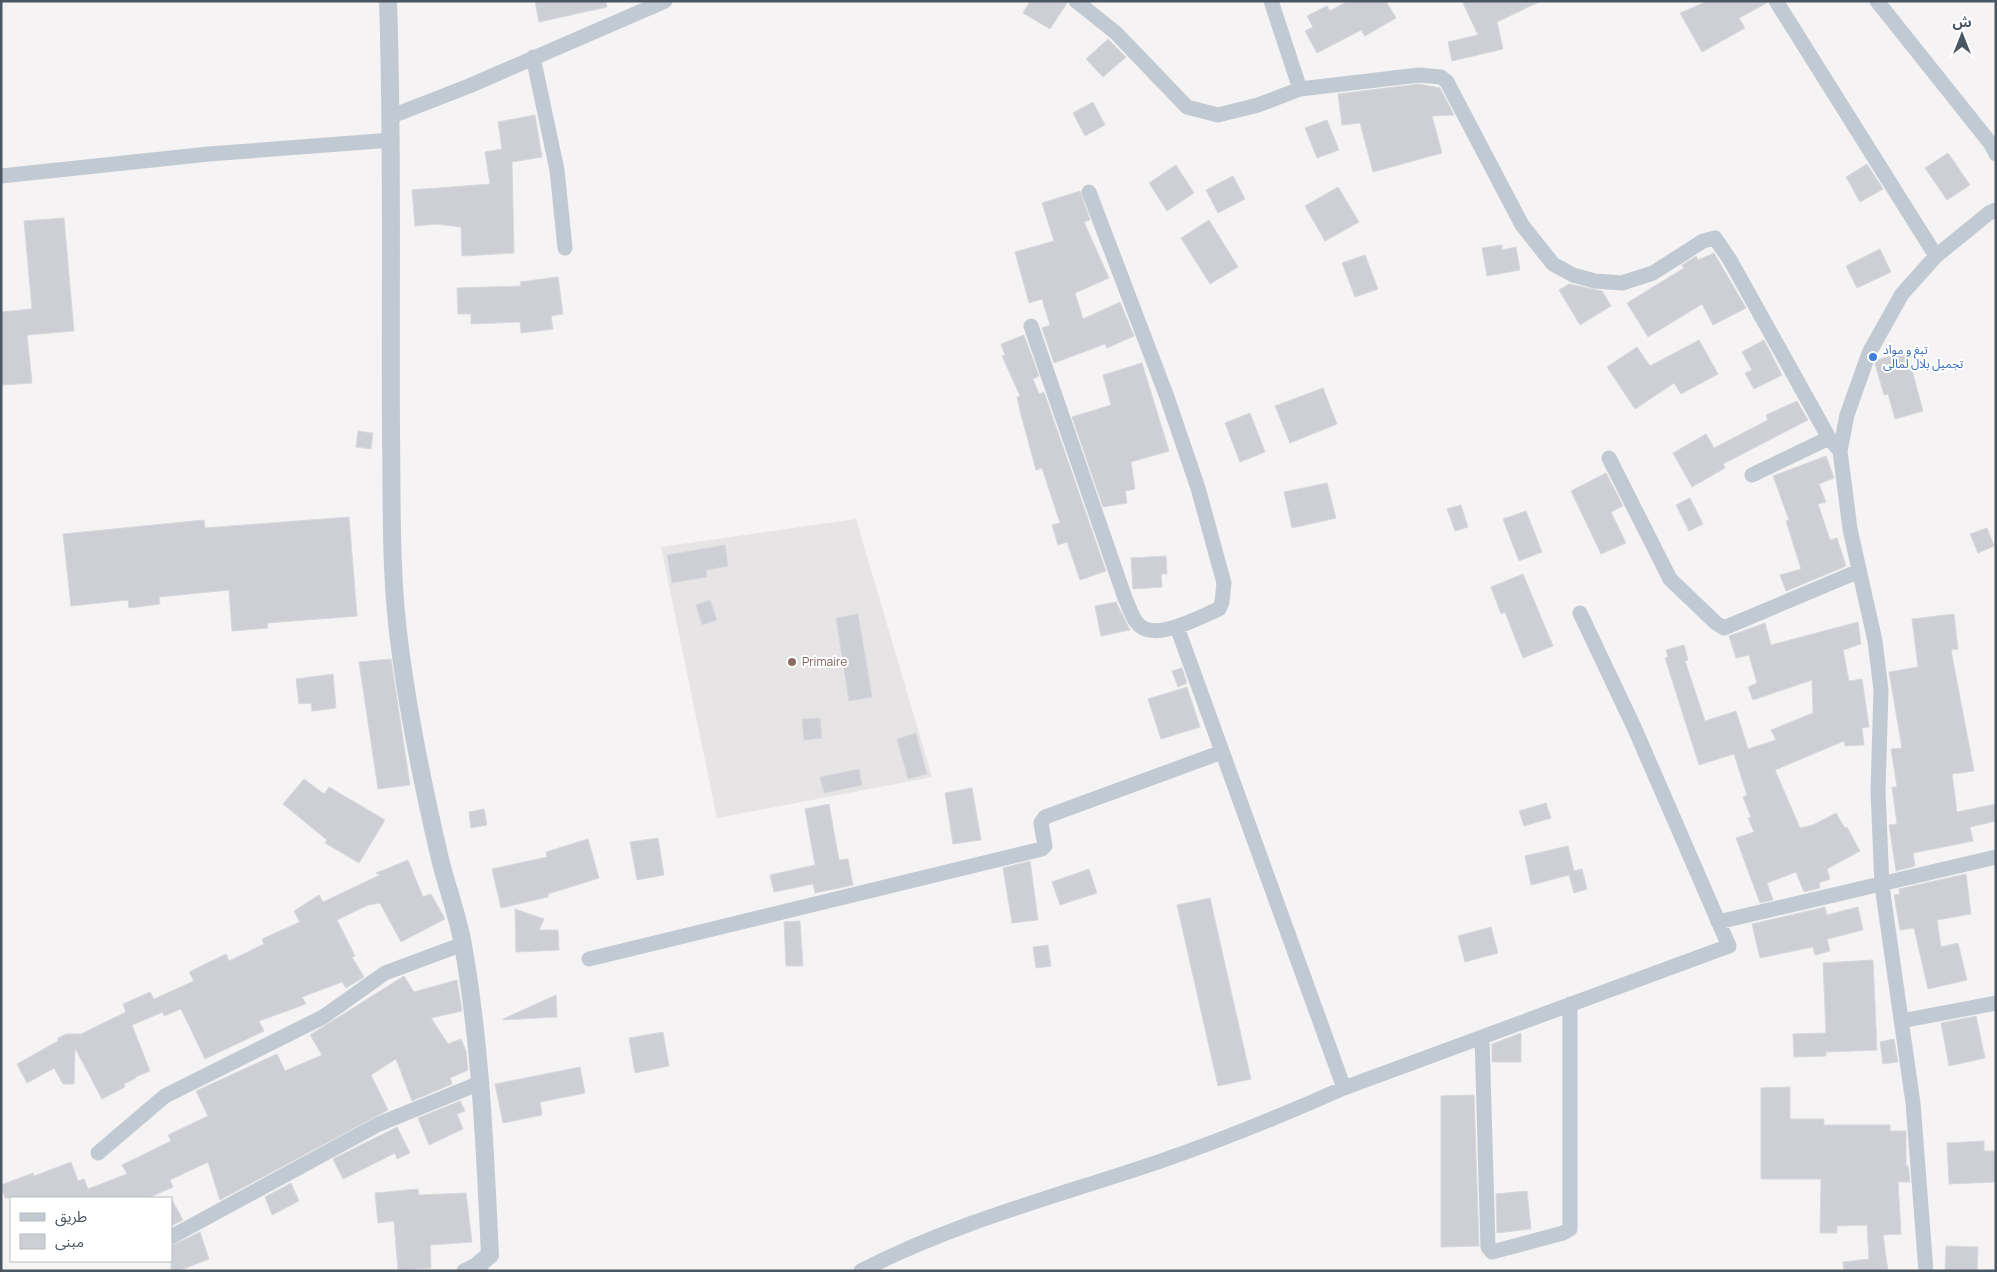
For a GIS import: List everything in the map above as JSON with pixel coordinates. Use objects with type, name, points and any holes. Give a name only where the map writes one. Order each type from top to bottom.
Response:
[{"type":"street","points":[[388,1],[392,116],[390,378],[393,583],[400,648],[415,742],[441,861],[462,944],[484,1112],[490,1255],[474,1268]]},
{"type":"street","points":[[392,116],[469,86],[532,56],[665,1]]},
{"type":"street","points":[[1076,1],[1116,33],[1188,107],[1218,115],[1258,105],[1300,89],[1419,75],[1441,77],[1447,82],[1454,94],[1522,225],[1553,264],[1573,275],[1595,281],[1622,283],[1653,273],[1703,241],[1715,238],[1730,260],[1829,438],[1840,451]]},
{"type":"street","points":[[1271,1],[1300,89]]},
{"type":"street","points":[[1776,1],[1936,256]]},
{"type":"street","points":[[1877,1],[1991,144],[1996,154]]},
{"type":"street","points":[[532,56],[557,170],[564,248]]},
{"type":"street","points":[[1,176],[210,154],[392,140]]},
{"type":"street","points":[[1031,326],[1125,598],[1137,624],[1151,631],[1177,627],[1218,609],[1222,602],[1224,583],[1198,488],[1167,397],[1089,192]]},
{"type":"street","points":[[1926,1271],[1913,1103],[1882,886],[1878,791],[1881,690],[1875,641],[1850,529],[1840,451],[1847,414],[1869,353],[1902,294],[1936,256],[1989,213],[1996,210]]},
{"type":"street","points":[[1752,476],[1829,438]]},
{"type":"street","points":[[1609,458],[1670,579],[1716,623],[1724,628],[1859,571]]},
{"type":"street","points":[[860,1271],[969,1223],[1253,1128],[1344,1088],[1729,946],[1634,727],[1580,613]]},
{"type":"street","points":[[1177,627],[1344,1088]]},
{"type":"street","points":[[589,959],[1042,849],[1045,846],[1042,824],[1045,817],[1222,752]]},
{"type":"street","points":[[1718,922],[1882,886],[1996,857]]},
{"type":"street","points":[[98,1153],[166,1096],[323,1017],[385,973],[462,944]]},
{"type":"street","points":[[1901,1021],[1996,1003]]},
{"type":"street","points":[[1482,1037],[1488,1247],[1492,1252],[1563,1234],[1570,1229],[1570,1004]]},
{"type":"street","points":[[172,1236],[379,1124],[480,1083]]},
{"type":"shaded area","name":"Primaire","points":[[856,519],[932,777],[717,818],[661,547]]},
{"type":"building","points":[[535,1],[606,1],[607,7],[539,22]]},
{"type":"building","points":[[1030,1],[1067,1],[1067,3],[1050,29],[1023,13]]},
{"type":"building","points":[[1348,1],[1386,1],[1396,18],[1365,36],[1361,30],[1317,53],[1305,31],[1313,27],[1307,16],[1327,6],[1330,11]]},
{"type":"building","points":[[1462,1],[1541,1],[1497,22],[1503,49],[1452,61],[1448,42],[1478,35]]},
{"type":"building","points":[[1708,1],[1767,1],[1767,3],[1739,18],[1745,28],[1702,52],[1680,13]]},
{"type":"building","points":[[1108,39],[1126,57],[1103,77],[1086,59]]},
{"type":"building","points":[[1419,84],[1440,88],[1454,115],[1432,116],[1442,153],[1373,172],[1360,123],[1342,125],[1338,94]]},
{"type":"building","points":[[1093,102],[1105,125],[1085,136],[1073,113]]},
{"type":"building","points":[[535,115],[542,157],[512,162],[514,253],[462,256],[461,227],[436,224],[415,226],[412,190],[490,184],[485,152],[502,149],[498,122]]},
{"type":"building","points":[[1327,120],[1339,150],[1317,158],[1305,128]]},
{"type":"building","points":[[1948,153],[1970,185],[1947,200],[1925,168]]},
{"type":"building","points":[[1867,164],[1883,189],[1860,202],[1846,177]]},
{"type":"building","points":[[1176,165],[1194,193],[1167,211],[1149,183]]},
{"type":"building","points":[[1233,176],[1245,199],[1218,213],[1206,190]]},
{"type":"building","points":[[1338,187],[1359,222],[1325,241],[1305,206]]},
{"type":"building","points":[[1080,191],[1090,220],[1084,222],[1109,278],[1075,293],[1083,319],[1120,302],[1134,336],[1107,348],[1105,344],[1054,363],[1042,328],[1050,325],[1042,299],[1029,303],[1015,252],[1054,241],[1042,203]]},
{"type":"building","points":[[64,218],[74,331],[27,335],[32,383],[1,385],[1,312],[32,309],[24,221]]},
{"type":"building","points":[[1209,220],[1238,267],[1210,284],[1181,238]]},
{"type":"building","points":[[1502,245],[1502,250],[1516,247],[1520,270],[1487,276],[1482,248]]},
{"type":"building","points":[[1880,249],[1891,272],[1857,288],[1846,266]]},
{"type":"building","points":[[1714,253],[1746,308],[1713,325],[1702,304],[1648,337],[1627,303],[1684,268],[1682,265],[1696,256],[1698,260]]},
{"type":"building","points":[[1365,255],[1378,289],[1355,297],[1342,263]]},
{"type":"building","points":[[558,277],[563,314],[551,316],[553,329],[521,333],[520,322],[471,324],[471,314],[458,314],[457,288],[521,286],[520,282]]},
{"type":"building","points":[[1569,284],[1602,291],[1611,306],[1580,325],[1559,290]]},
{"type":"building","points":[[1024,335],[1039,376],[1033,379],[1039,394],[1044,392],[1106,571],[1080,580],[1067,542],[1058,545],[1052,525],[1060,523],[1042,468],[1036,470],[1020,411],[1017,397],[1020,396],[1002,356],[1005,355],[1001,344]]},
{"type":"building","points":[[1699,340],[1718,374],[1681,394],[1674,383],[1635,409],[1607,367],[1637,347],[1650,366]]},
{"type":"building","points":[[1764,340],[1782,375],[1754,389],[1745,373],[1752,370],[1742,352]]},
{"type":"building","points":[[1907,352],[1923,411],[1895,419],[1888,394],[1884,395],[1875,364],[1876,360]]},
{"type":"building","points":[[1142,363],[1169,451],[1131,462],[1135,489],[1125,491],[1127,503],[1103,507],[1072,417],[1111,405],[1103,375]]},
{"type":"building","points":[[1323,388],[1337,424],[1290,443],[1275,406]]},
{"type":"building","points":[[1797,401],[1808,420],[1723,464],[1725,468],[1692,487],[1673,453],[1706,434],[1714,448],[1768,420],[1766,415]]},
{"type":"building","points":[[1250,413],[1265,452],[1240,462],[1225,423]]},
{"type":"building","points":[[358,431],[373,433],[371,449],[356,447]]},
{"type":"building","points":[[1826,456],[1834,478],[1819,484],[1826,502],[1818,504],[1830,540],[1837,538],[1846,566],[1786,591],[1780,575],[1801,569],[1786,521],[1789,520],[1773,476]]},
{"type":"building","points":[[1606,473],[1623,506],[1611,512],[1626,543],[1601,554],[1571,491]]},
{"type":"building","points":[[1327,483],[1336,518],[1292,528],[1284,492]]},
{"type":"building","points":[[1690,498],[1703,524],[1689,531],[1676,505]]},
{"type":"building","points":[[1461,505],[1468,527],[1455,531],[1447,509]]},
{"type":"building","points":[[1526,511],[1542,552],[1519,561],[1503,519]]},
{"type":"building","points":[[349,517],[357,616],[267,623],[268,628],[232,631],[229,590],[159,597],[160,604],[129,608],[128,600],[71,606],[63,534],[204,520],[205,528]]},
{"type":"building","points":[[1987,528],[1994,546],[1978,553],[1970,534]]},
{"type":"building","points":[[725,545],[728,566],[706,570],[707,577],[672,583],[667,555]]},
{"type":"building","points":[[1166,556],[1167,574],[1161,574],[1162,587],[1133,589],[1131,558]]},
{"type":"building","points":[[1523,574],[1553,646],[1523,658],[1505,612],[1501,614],[1491,587]]},
{"type":"building","points":[[710,600],[717,620],[702,625],[696,605]]},
{"type":"building","points":[[1116,602],[1130,630],[1101,636],[1095,606]]},
{"type":"building","points":[[858,614],[872,697],[849,701],[836,618]]},
{"type":"building","points":[[1954,614],[1958,649],[1951,650],[1974,771],[1952,774],[1957,812],[1996,804],[1996,821],[1970,827],[1973,841],[1913,853],[1915,866],[1896,871],[1889,825],[1897,824],[1892,787],[1897,787],[1891,749],[1902,748],[1889,672],[1918,667],[1912,619]]},
{"type":"building","points":[[1858,622],[1861,644],[1843,650],[1849,681],[1862,679],[1869,727],[1862,728],[1864,745],[1845,746],[1844,741],[1775,770],[1800,828],[1813,825],[1836,813],[1845,828],[1847,827],[1860,851],[1827,869],[1830,879],[1819,883],[1820,888],[1804,892],[1796,872],[1767,883],[1773,900],[1760,903],[1736,838],[1754,832],[1748,818],[1751,817],[1743,797],[1747,795],[1734,754],[1699,765],[1665,658],[1668,657],[1666,650],[1684,645],[1688,660],[1685,661],[1705,721],[1736,711],[1748,749],[1776,740],[1771,730],[1813,713],[1812,680],[1753,700],[1748,687],[1757,683],[1749,655],[1736,658],[1729,636],[1765,623],[1771,645]]},
{"type":"building","points":[[391,659],[410,785],[378,789],[359,662]]},
{"type":"building","points":[[1182,668],[1187,683],[1178,687],[1172,671]]},
{"type":"building","points":[[333,674],[336,708],[312,711],[311,703],[299,704],[296,679]]},
{"type":"building","points":[[1187,687],[1200,727],[1161,739],[1148,699]]},
{"type":"building","points":[[820,718],[822,738],[804,740],[802,719]]},
{"type":"building","points":[[916,733],[927,774],[908,779],[897,739]]},
{"type":"building","points":[[859,769],[862,785],[824,793],[820,777]]},
{"type":"building","points":[[304,779],[324,794],[329,787],[385,820],[359,863],[325,843],[327,840],[283,804]]},
{"type":"building","points":[[972,788],[981,840],[953,844],[945,793]]},
{"type":"building","points":[[1546,803],[1551,818],[1524,826],[1519,811]]},
{"type":"building","points":[[829,804],[839,860],[848,859],[853,885],[815,893],[813,884],[774,892],[770,875],[815,865],[805,809]]},
{"type":"building","points":[[484,809],[487,825],[471,828],[469,812]]},
{"type":"building","points":[[658,838],[664,875],[637,880],[630,842]]},
{"type":"building","points":[[588,839],[599,878],[548,894],[548,897],[501,908],[492,869],[547,857],[546,852]]},
{"type":"building","points":[[1568,846],[1574,871],[1582,869],[1587,889],[1574,893],[1569,875],[1531,885],[1525,856]]},
{"type":"building","points":[[408,860],[423,897],[431,894],[445,919],[401,942],[380,903],[368,905],[337,920],[355,956],[352,957],[364,977],[346,988],[342,982],[302,997],[306,1004],[259,1021],[264,1031],[205,1059],[181,1009],[164,1016],[163,1012],[132,1025],[150,1071],[135,1077],[124,1084],[125,1087],[102,1099],[75,1048],[74,1084],[63,1084],[54,1068],[27,1083],[17,1064],[58,1041],[58,1038],[66,1034],[81,1034],[126,1012],[123,1004],[150,992],[154,999],[194,981],[189,972],[226,954],[229,961],[264,944],[262,939],[300,922],[294,911],[319,895],[323,902],[380,875],[376,873]]},
{"type":"building","points":[[1030,861],[1038,920],[1012,923],[1003,868]]},
{"type":"building","points":[[1089,869],[1097,893],[1060,905],[1052,882]]},
{"type":"building","points":[[1966,874],[1971,914],[1937,920],[1941,947],[1958,943],[1967,980],[1928,989],[1914,928],[1900,930],[1894,895],[1900,894],[1899,889]]},
{"type":"building","points":[[1210,898],[1251,1079],[1218,1086],[1177,905]]},
{"type":"building","points":[[1825,907],[1827,915],[1858,907],[1863,930],[1827,939],[1830,951],[1815,955],[1813,947],[1760,958],[1752,924]]},
{"type":"building","points":[[515,909],[544,919],[539,930],[558,930],[559,950],[516,952]]},
{"type":"building","points":[[800,921],[803,966],[786,966],[784,922]]},
{"type":"building","points":[[1491,927],[1498,953],[1465,962],[1458,936]]},
{"type":"building","points":[[1048,945],[1051,966],[1036,968],[1033,947]]},
{"type":"building","points":[[1873,960],[1877,1050],[1826,1052],[1826,1056],[1794,1057],[1793,1034],[1826,1033],[1823,963]]},
{"type":"building","points":[[404,976],[414,992],[457,980],[462,1011],[431,1018],[448,1044],[461,1039],[466,1051],[468,1070],[450,1078],[452,1084],[412,1101],[396,1059],[371,1075],[388,1110],[220,1200],[208,1162],[170,1180],[173,1187],[150,1197],[5,1198],[1,1185],[33,1173],[34,1176],[71,1162],[78,1181],[84,1179],[88,1189],[127,1174],[122,1165],[171,1141],[168,1135],[208,1116],[196,1091],[277,1054],[285,1071],[322,1055],[310,1035]]},
{"type":"building","points":[[556,995],[557,1017],[503,1020],[503,1019]]},
{"type":"building","points":[[1976,1016],[1985,1058],[1949,1066],[1941,1023]]},
{"type":"building","points":[[663,1032],[669,1066],[635,1073],[629,1038]]},
{"type":"building","points":[[1521,1033],[1521,1062],[1492,1062],[1492,1044]]},
{"type":"building","points":[[1894,1039],[1898,1062],[1883,1064],[1880,1042]]},
{"type":"building","points":[[580,1067],[585,1093],[540,1102],[542,1115],[503,1123],[495,1084]]},
{"type":"building","points":[[1790,1087],[1790,1119],[1824,1119],[1824,1125],[1890,1125],[1890,1131],[1906,1131],[1906,1166],[1908,1166],[1910,1182],[1898,1182],[1901,1234],[1883,1235],[1888,1271],[1844,1271],[1843,1262],[1869,1259],[1867,1225],[1837,1226],[1837,1233],[1820,1233],[1821,1179],[1761,1179],[1761,1088]]},
{"type":"building","points":[[1474,1095],[1479,1246],[1441,1247],[1441,1096]]},
{"type":"building","points":[[460,1101],[465,1111],[457,1114],[463,1129],[429,1145],[418,1118]]},
{"type":"building","points":[[397,1127],[410,1153],[397,1159],[395,1153],[343,1179],[333,1159]]},
{"type":"building","points":[[1984,1141],[1984,1151],[1996,1151],[1996,1182],[1949,1184],[1947,1143]]},
{"type":"building","points":[[291,1183],[299,1201],[272,1215],[265,1197]]},
{"type":"building","points":[[418,1189],[419,1195],[466,1193],[472,1242],[430,1245],[431,1268],[398,1270],[394,1221],[378,1223],[375,1193]]},
{"type":"building","points":[[1527,1191],[1531,1229],[1497,1233],[1496,1194]]},
{"type":"building","points":[[172,1200],[183,1220],[172,1226]]},
{"type":"building","points":[[200,1232],[209,1259],[178,1271],[171,1271],[172,1246]]},
{"type":"building","points":[[1946,1246],[1978,1247],[1977,1271],[1945,1271]]},
{"type":"place","name":"تبغ و مواد تجميل بلال لمالى","points":[[1873,357]]},
{"type":"place","name":"Primaire","points":[[792,662]]}]
